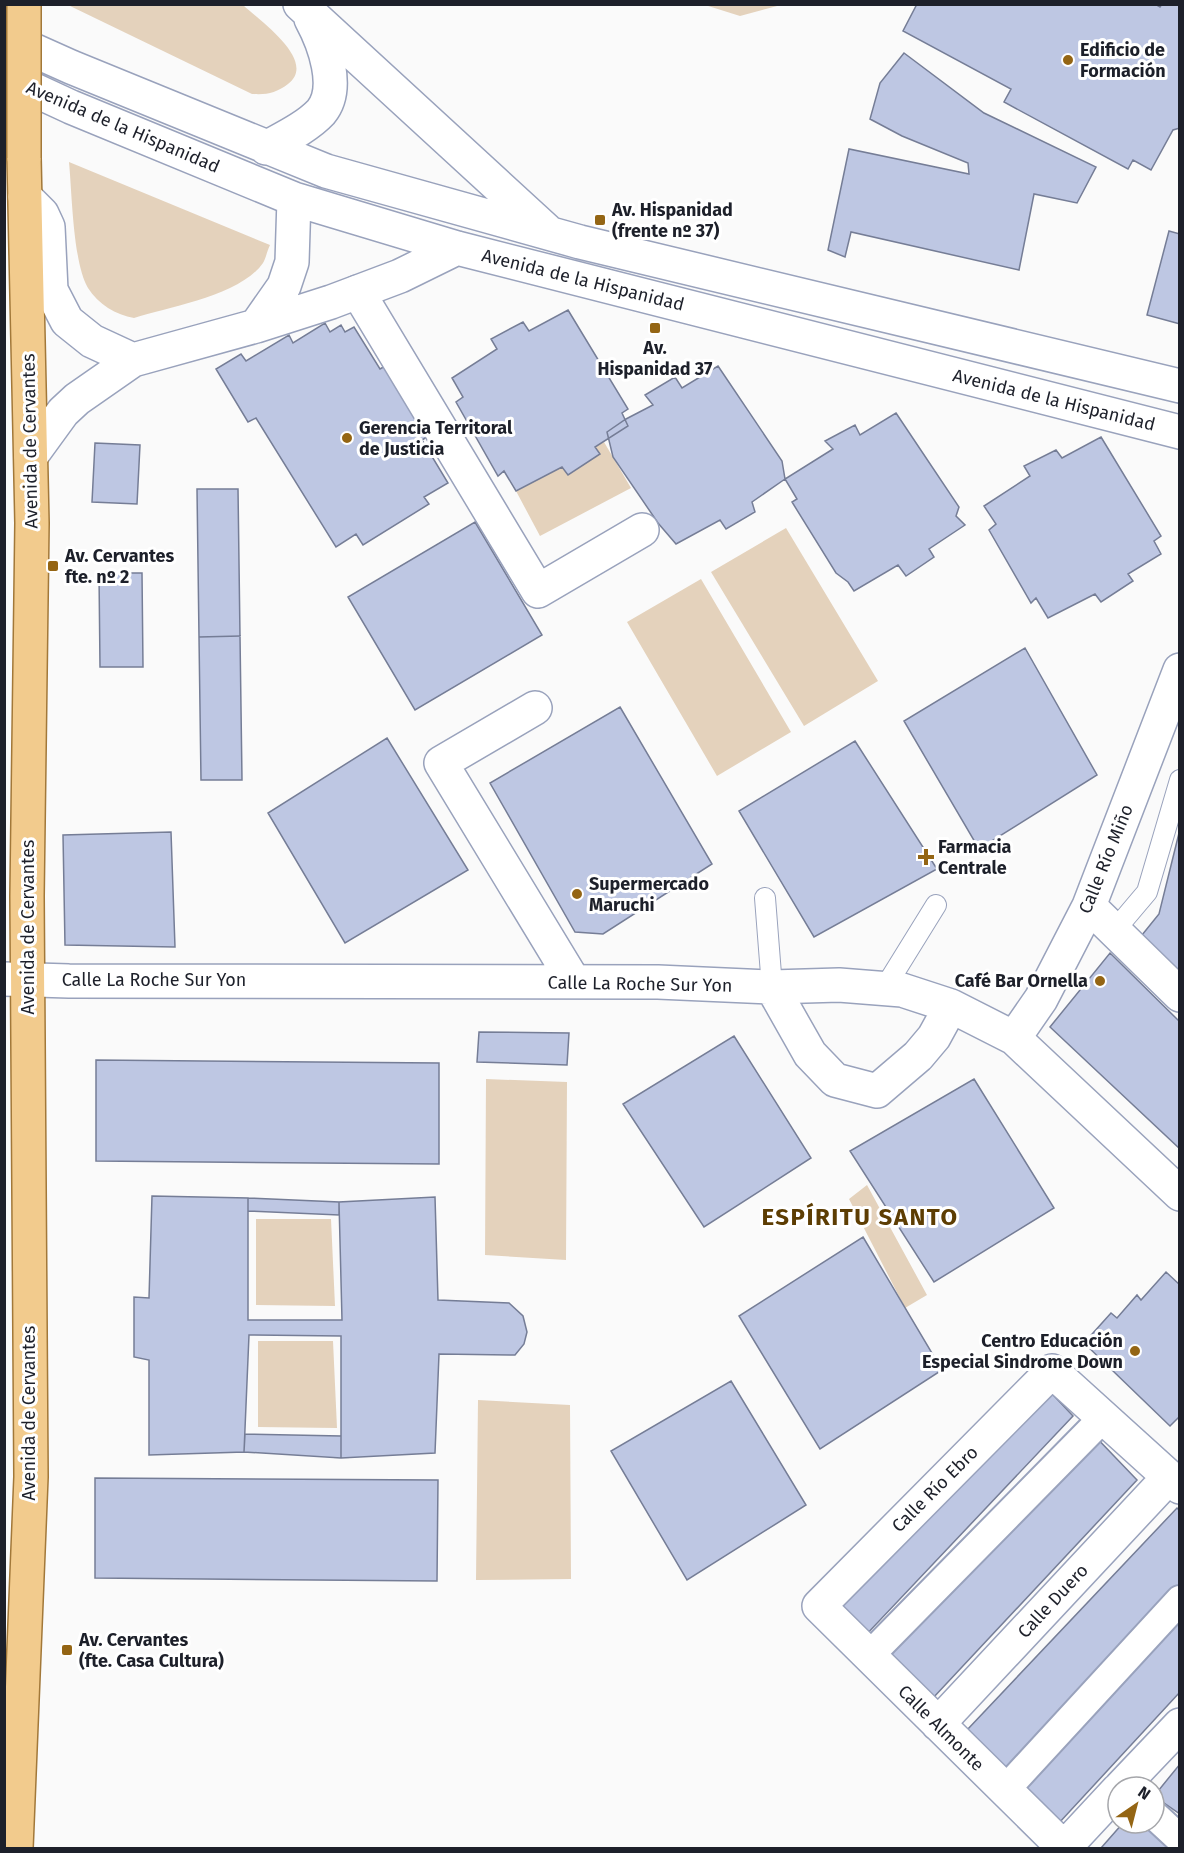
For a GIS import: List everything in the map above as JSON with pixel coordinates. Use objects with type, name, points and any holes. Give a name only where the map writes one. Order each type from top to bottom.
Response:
[{"type":"main road","name":"Avenida de Cervantes","points":[[16,1848],[31,1477],[16,978],[32,523],[24,158],[24,4]]},
{"type":"street","points":[[266,148],[322,111],[328,96],[329,76],[326,54],[318,32],[303,7]]},
{"type":"street","points":[[303,7],[549,234]]},
{"type":"street","name":"Avenida de la Hispanidad","points":[[4,37],[82,72],[326,171],[549,234],[1179,386]]},
{"type":"street","name":"Avenida de la Hispanidad","points":[[4,75],[71,107],[294,199],[457,248],[1179,432]]},
{"type":"street","points":[[25,197],[42,214],[48,227],[51,290],[66,321],[92,341],[133,360]]},
{"type":"street","points":[[256,326],[284,286],[292,262],[294,199]]},
{"type":"street","points":[[31,456],[63,412],[77,399],[133,360],[256,326],[358,292],[400,276],[457,248]]},
{"type":"street","points":[[358,292],[538,591],[642,530]]},
{"type":"street","name":"Calle Río Miño","points":[[1014,1038],[1041,999],[1089,906],[1179,670]]},
{"type":"street","points":[[535,708],[441,763],[574,982]]},
{"type":"street","points":[[1089,906],[1179,995]]},
{"type":"street","name":"Calle La Roche Sur Yon","points":[[16,978],[69,981],[658,982],[772,987],[839,985],[902,990],[951,1006],[1014,1038],[1179,1194]]},
{"type":"street","points":[[772,987],[810,1054],[835,1080],[878,1091],[918,1056],[934,1037],[951,1006]]},
{"type":"street","name":"Calle Río Ebro","points":[[819,1606],[1052,1371],[1103,1418]]},
{"type":"street","points":[[869,1656],[1103,1418],[1174,1482]]},
{"type":"street","name":"Calle Duero","points":[[938,1724],[1174,1482]]},
{"type":"street","points":[[1005,1790],[1179,1600]]},
{"type":"street","name":"Calle Almonte","points":[[819,1606],[1064,1848]]},
{"type":"street","points":[[1133,1775],[1179,1725]]},
{"type":"street","points":[[1064,1848],[1106,1804]]},
{"type":"street","points":[[1166,1827],[1179,1839]]},
{"type":"lane","points":[[1114,931],[1147,892],[1179,780]]},
{"type":"lane","points":[[765,898],[772,987]]},
{"type":"lane","points":[[884,989],[936,905]]},
{"type":"shaded area","points":[[68,5],[243,5],[283,42],[296,64],[295,75],[288,84],[275,91],[267,94],[252,94]]},
{"type":"shaded area","points":[[705,5],[781,5],[740,16]]},
{"type":"shaded area","points":[[69,162],[270,245],[263,263],[239,284],[204,298],[134,318],[114,311],[92,294],[83,277],[76,245]]},
{"type":"shaded area","points":[[604,442],[631,488],[540,536],[516,491]]},
{"type":"shaded area","points":[[786,528],[878,681],[804,726],[711,572]]},
{"type":"shaded area","points":[[701,579],[791,732],[717,776],[627,622]]},
{"type":"shaded area","points":[[486,1079],[567,1082],[566,1260],[485,1255]]},
{"type":"shaded area","points":[[867,1185],[927,1295],[905,1308],[849,1199]]},
{"type":"shaded area","points":[[256,1219],[331,1219],[335,1306],[256,1305]]},
{"type":"shaded area","points":[[258,1341],[333,1341],[337,1428],[258,1427]]},
{"type":"shaded area","points":[[478,1400],[570,1405],[571,1579],[476,1580]]},
{"type":"building","name":"Edificio de Formación","points":[[917,4],[1155,4],[1160,7],[1162,4],[1180,4],[1180,128],[1173,130],[1151,170],[1133,160],[1128,169],[1004,102],[1011,89],[903,31]]},
{"type":"building","points":[[904,53],[984,113],[1096,167],[1077,203],[1034,194],[1019,270],[851,232],[845,257],[828,250],[849,149],[969,174],[968,163],[902,136],[870,119],[880,83]]},
{"type":"building","points":[[1169,231],[1180,234],[1180,324],[1147,315]]},
{"type":"building","points":[[568,310],[628,409],[622,413],[628,426],[595,447],[600,454],[568,475],[562,467],[516,491],[504,471],[498,476],[456,402],[463,397],[452,378],[497,349],[491,339],[523,322],[529,331]]},
{"type":"building","name":"Gerencia Territoral de Justicia","points":[[325,323],[330,332],[341,325],[345,332],[354,327],[380,369],[387,365],[430,435],[422,440],[448,483],[424,497],[429,504],[363,545],[356,534],[336,547],[256,418],[248,422],[216,369],[241,354],[246,361],[289,335],[293,343]]},
{"type":"building","points":[[718,366],[782,461],[785,479],[752,502],[755,512],[726,529],[720,520],[676,544],[658,523],[613,457],[607,432],[653,405],[645,395],[675,377],[682,388]]},
{"type":"building","points":[[896,413],[959,507],[956,516],[965,525],[929,549],[934,557],[906,576],[898,565],[854,591],[848,582],[836,573],[792,502],[797,499],[785,479],[833,449],[825,441],[855,425],[860,435]]},
{"type":"building","points":[[1101,437],[1161,536],[1154,541],[1161,554],[1128,574],[1133,581],[1101,602],[1095,594],[1048,618],[1036,598],[1031,603],[989,530],[996,524],[984,506],[1030,476],[1024,466],[1056,450],[1062,458]]},
{"type":"building","points":[[95,443],[140,445],[137,504],[92,502]]},
{"type":"building","points":[[197,489],[238,489],[240,636],[199,637]]},
{"type":"building","points":[[475,522],[542,635],[415,710],[348,597]]},
{"type":"building","points":[[99,573],[142,573],[143,667],[100,667]]},
{"type":"building","points":[[240,636],[242,780],[201,780],[199,637]]},
{"type":"building","points":[[1025,648],[1097,775],[979,849],[904,721]]},
{"type":"building","points":[[620,707],[712,864],[603,934],[575,932],[490,783]]},
{"type":"building","points":[[387,738],[468,870],[345,943],[268,813]]},
{"type":"building","points":[[855,741],[937,869],[814,937],[739,811]]},
{"type":"building","points":[[1180,829],[1180,974],[1142,935],[1159,914]]},
{"type":"building","points":[[171,832],[175,947],[65,945],[63,835]]},
{"type":"building","points":[[1110,953],[1180,1022],[1180,1149],[1050,1027]]},
{"type":"building","points":[[479,1032],[569,1033],[567,1065],[477,1062]]},
{"type":"building","points":[[734,1036],[811,1158],[704,1227],[623,1104]]},
{"type":"building","points":[[96,1060],[439,1063],[439,1164],[96,1161]]},
{"type":"building","points":[[974,1079],[1054,1208],[934,1282],[850,1151]]},
{"type":"building","points":[[152,1196],[248,1198],[248,1320],[342,1320],[339,1202],[435,1197],[438,1300],[509,1303],[523,1316],[527,1332],[524,1344],[515,1355],[439,1354],[435,1453],[341,1458],[341,1336],[249,1335],[244,1452],[149,1455],[149,1360],[134,1357],[134,1297],[149,1298]]},
{"type":"building","points":[[248,1198],[339,1202],[339,1215],[248,1211]]},
{"type":"building","points":[[863,1237],[942,1370],[820,1449],[739,1316]]},
{"type":"building","points":[[1166,1272],[1180,1285],[1180,1416],[1170,1426],[1084,1343],[1111,1313],[1117,1318],[1137,1295],[1141,1300]]},
{"type":"building","points":[[731,1381],[806,1505],[687,1580],[611,1451]]},
{"type":"building","points":[[1041,1382],[1073,1416],[864,1637],[835,1603]]},
{"type":"building","points":[[1090,1431],[1137,1480],[933,1698],[884,1652]]},
{"type":"building","points":[[245,1434],[341,1436],[341,1458],[244,1452]]},
{"type":"building","points":[[95,1478],[438,1480],[437,1581],[95,1578]]},
{"type":"building","points":[[1177,1508],[1180,1511],[1180,1600],[1015,1779],[967,1730]]},
{"type":"building","points":[[1180,1600],[1180,1692],[1059,1823],[1015,1779]]},
{"type":"building","points":[[1180,1764],[1180,1814],[1166,1804],[1166,1781]]},
{"type":"building","points":[[1112,1835],[1166,1835],[1180,1848],[1101,1848]]},
{"type":"place","name":"Edificio de Formación","points":[[1068,60]]},
{"type":"place","name":"Av. Hispanidad (frente nº 37)","points":[[600,220]]},
{"type":"place","name":"Av. Hispanidad 37","points":[[655,328]]},
{"type":"place","name":"Gerencia Territoral de Justicia","points":[[347,438]]},
{"type":"place","name":"Av. Cervantes fte. nº 2","points":[[53,566]]},
{"type":"place","name":"Farmacia Centrale","points":[[926,857]]},
{"type":"place","name":"Supermercado Maruchi","points":[[577,894]]},
{"type":"place","name":"Café Bar Ornella","points":[[1100,981]]},
{"type":"place","name":"Centro Educación Especial Sindrome Down","points":[[1135,1351]]},
{"type":"place","name":"Av. Cervantes (fte. Casa Cultura)","points":[[67,1650]]},
{"type":"district","name":"ESPÍRITU SANTO","points":[[860,1217]]}]
